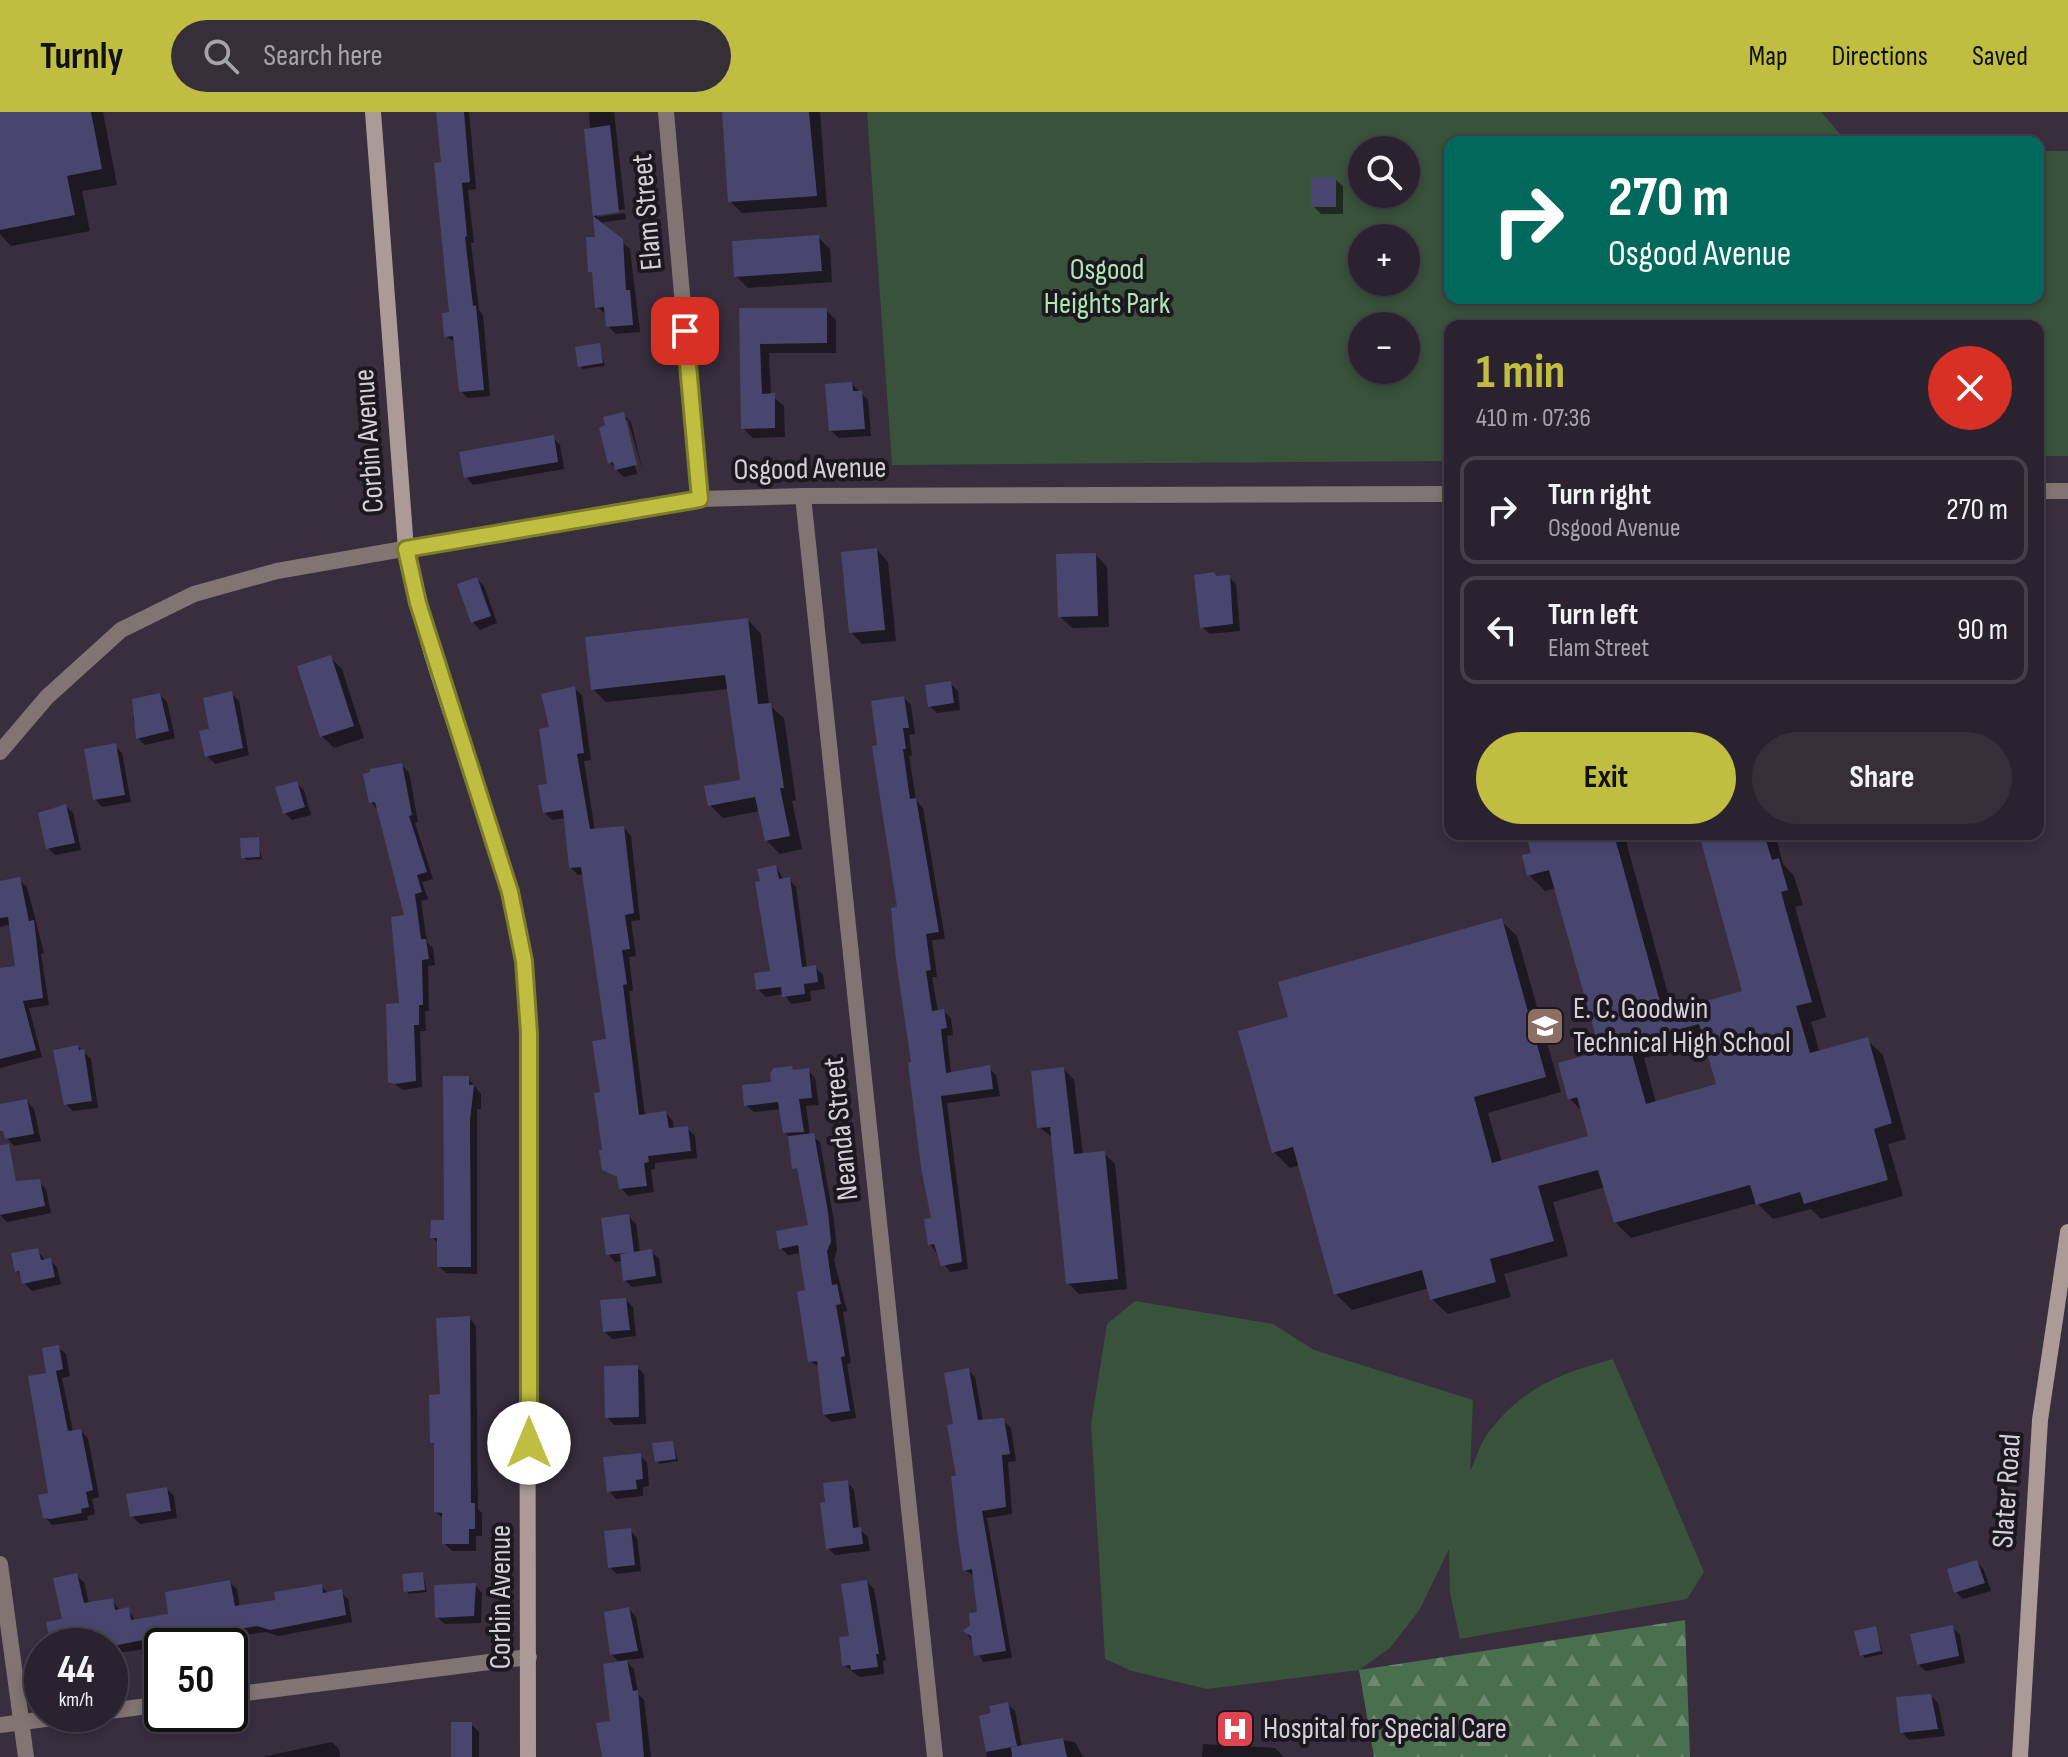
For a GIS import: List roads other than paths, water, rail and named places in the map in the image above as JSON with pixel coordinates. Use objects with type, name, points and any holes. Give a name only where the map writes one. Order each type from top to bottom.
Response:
[{"type":"main road","name":"Corbin Avenue","points":[[373,112],[406,549],[418,603],[510,892],[524,961],[529,1033],[528,1757]]},
{"type":"main road","name":"Slater Road","points":[[2020,1757],[2040,1420],[2068,1232]]},
{"type":"street","name":"Elam Street","points":[[666,112],[700,499]]},
{"type":"street","points":[[2044,491],[2068,491]]},
{"type":"street","name":"Osgood Avenue","points":[[0,752],[47,697],[121,630],[194,594],[277,571],[700,499],[1444,494]]},
{"type":"street","name":"Neanda Street","points":[[803,496],[935,1757]]},
{"type":"street","points":[[0,1564],[26,1757]]},
{"type":"street","points":[[248,1693],[529,1657]]},
{"type":"street","points":[[0,1725],[23,1722]]},
{"type":"place","name":"E. C. Goodwin Technical High School","points":[[1545,1026]]},
{"type":"place","name":"Hospital for Special Care","points":[[1235,1729]]},
{"type":"park label","name":"Osgood Heights Park","points":[[1107,287]]}]
